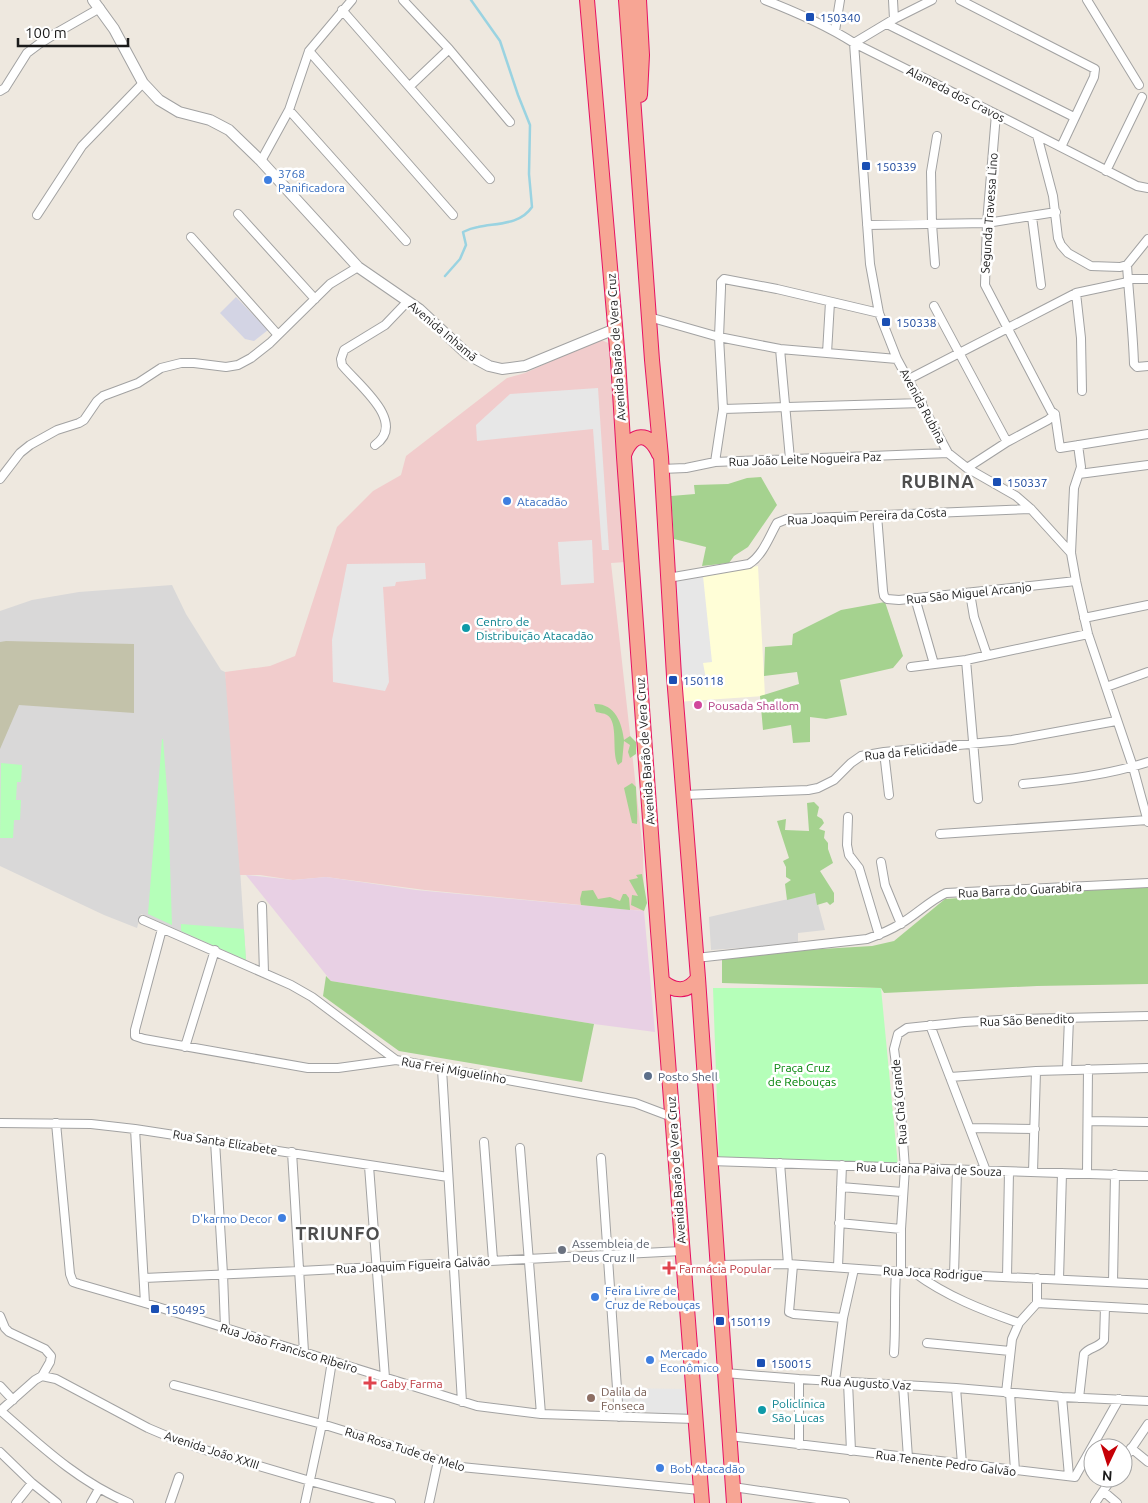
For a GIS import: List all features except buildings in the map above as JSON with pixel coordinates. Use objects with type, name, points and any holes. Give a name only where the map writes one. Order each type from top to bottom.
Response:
[{"type":"highway","name":"Avenida Barão de Vera Cruz","points":[[587,0],[615,329],[701,1497]]},
{"type":"highway","points":[[626,0],[661,462],[674,676],[698,978],[734,1503]]},
{"type":"highway","points":[[636,128],[642,72],[639,0]]},
{"type":"highway","points":[[624,457],[627,446],[632,440],[639,437],[649,439],[656,446],[661,462]]},
{"type":"highway","points":[[662,982],[671,988],[679,990],[689,988],[698,978]]},
{"type":"street","points":[[262,161],[289,110],[309,51],[352,0]]},
{"type":"street","points":[[403,0],[449,49],[510,122]]},
{"type":"street","name":"Alameda dos Cravos","points":[[765,0],[791,10],[834,31],[854,43],[1106,171],[1137,186],[1148,188]]},
{"type":"street","points":[[834,31],[840,0]]},
{"type":"street","points":[[890,21],[893,0]]},
{"type":"street","points":[[854,43],[890,21],[932,0]]},
{"type":"street","points":[[960,0],[1095,69],[1094,77],[1061,147]]},
{"type":"street","points":[[1087,0],[1139,85]]},
{"type":"street","points":[[0,91],[11,79],[27,53],[96,3]]},
{"type":"street","name":"Avenida Inhamã","points":[[96,3],[114,29],[143,83],[159,100],[179,112],[210,120],[229,130],[262,161],[358,267],[408,301],[467,354],[489,366],[502,369],[533,364],[615,329]]},
{"type":"street","points":[[342,10],[490,179]]},
{"type":"street","points":[[890,21],[1074,117]]},
{"type":"street","name":"Avenida Rubina","points":[[854,43],[870,264],[879,313],[897,359],[948,453],[967,468],[1016,496],[1031,509],[1071,553]]},
{"type":"street","points":[[410,86],[449,49]]},
{"type":"street","points":[[309,51],[453,215]]},
{"type":"street","points":[[37,215],[82,146],[143,83]]},
{"type":"street","points":[[1106,171],[1142,97]]},
{"type":"street","points":[[289,110],[406,241]]},
{"type":"street","name":"Segunda Travessa Lino","points":[[996,114],[984,285],[1051,411],[1055,414]]},
{"type":"street","points":[[1037,135],[1053,196],[1058,238],[1061,245],[1068,253],[1092,266],[1113,267],[1127,265]]},
{"type":"street","points":[[936,264],[932,224],[931,164],[937,136]]},
{"type":"street","points":[[867,225],[987,223],[1056,212]]},
{"type":"street","points":[[238,214],[315,299]]},
{"type":"street","points":[[1032,217],[1041,285]]},
{"type":"street","points":[[191,237],[278,335]]},
{"type":"street","points":[[1148,239],[1127,265],[1134,338],[1134,364],[1137,366],[1148,366]]},
{"type":"street","points":[[0,479],[20,452],[30,445],[57,430],[84,420],[97,401],[103,396],[138,383],[161,368],[170,365],[194,363],[226,367],[238,365],[251,358],[278,335],[330,284],[358,267]]},
{"type":"street","points":[[715,462],[723,409],[720,288],[721,282],[724,279],[777,289],[879,313]]},
{"type":"street","points":[[909,379],[1076,293],[1128,280],[1148,279]]},
{"type":"street","points":[[1076,293],[1081,338],[1082,391]]},
{"type":"street","points":[[375,445],[385,436],[387,422],[381,409],[342,365],[342,353],[348,346],[385,325],[408,301]]},
{"type":"street","points":[[827,353],[830,302]]},
{"type":"street","points":[[934,306],[1007,442]]},
{"type":"street","points":[[649,317],[720,337],[780,349],[897,359]]},
{"type":"street","points":[[780,349],[790,460]]},
{"type":"street","points":[[723,409],[922,403]]},
{"type":"street","points":[[967,468],[1055,414]]},
{"type":"street","points":[[1055,414],[1060,448],[1148,434]]},
{"type":"street","points":[[940,834],[1148,821],[1133,767],[1088,634],[1076,582],[1071,553],[1074,488],[1081,468],[1078,445]]},
{"type":"street","name":"Rua João Leite Nogueira Paz","points":[[661,462],[686,468],[715,462],[948,453]]},
{"type":"street","points":[[1078,474],[1148,465]]},
{"type":"street","name":"Rua Joaquim Pereira da Costa","points":[[668,578],[749,564],[762,551],[776,523],[780,520],[1031,509]]},
{"type":"street","name":"Rua São Miguel Arcanjo","points":[[877,515],[884,596],[887,599],[915,598],[1076,582]]},
{"type":"street","points":[[970,593],[974,617],[987,655]]},
{"type":"street","points":[[915,598],[934,664]]},
{"type":"street","points":[[1084,618],[1148,605]]},
{"type":"street","points":[[911,667],[966,660],[1088,634]]},
{"type":"street","points":[[966,660],[978,799]]},
{"type":"street","points":[[1106,687],[1148,672]]},
{"type":"street","name":"Rua da Felicidade","points":[[684,796],[808,790],[818,788],[834,780],[856,758],[884,752],[1012,740],[1116,721]]},
{"type":"street","points":[[884,752],[888,795]]},
{"type":"street","points":[[1023,784],[1056,781],[1133,767],[1148,762]]},
{"type":"street","points":[[848,817],[847,845],[849,855],[858,868],[879,934]]},
{"type":"street","points":[[881,862],[885,885],[901,924]]},
{"type":"street","name":"Rua Barra do Guarabira","points":[[696,958],[855,941],[879,934],[901,924],[936,898],[946,893],[1148,883]]},
{"type":"street","points":[[262,906],[264,973]]},
{"type":"street","points":[[143,920],[291,985],[312,997],[396,1060]]},
{"type":"street","name":"Rua Frei Miguelinho","points":[[162,929],[135,1030],[136,1036],[144,1039],[308,1068],[338,1068],[396,1060],[635,1103],[672,1117]]},
{"type":"street","points":[[185,1047],[215,950]]},
{"type":"street","name":"Rua São Benedito","points":[[907,1028],[1019,1019],[1148,1016]]},
{"type":"street","points":[[1067,1070],[1069,1018]]},
{"type":"street","points":[[930,1025],[986,1172]]},
{"type":"street","name":"Rua Chá Grande","points":[[894,1353],[896,1326],[894,1303],[905,1168],[894,1049],[898,1034],[907,1028]]},
{"type":"street","points":[[950,1077],[1036,1071],[1148,1068]]},
{"type":"street","points":[[442,1069],[462,1402]]},
{"type":"street","points":[[1087,1174],[1088,1069]]},
{"type":"street","points":[[1033,1172],[1036,1071]]},
{"type":"street","points":[[1088,1121],[1148,1122]]},
{"type":"street","name":"Rua Santa Elizabete","points":[[0,1123],[91,1124],[135,1129],[292,1152],[448,1178]]},
{"type":"street","name":"Rua João Francisco Ribeiro","points":[[56,1123],[70,1278],[78,1284],[477,1406],[541,1414],[695,1419]]},
{"type":"street","points":[[970,1128],[1034,1129]]},
{"type":"street","points":[[135,1129],[145,1303]]},
{"type":"street","points":[[215,1141],[225,1328]]},
{"type":"street","points":[[484,1142],[493,1260]]},
{"type":"street","points":[[520,1148],[541,1414]]},
{"type":"street","points":[[292,1152],[304,1352]]},
{"type":"street","points":[[601,1158],[619,1417]]},
{"type":"street","name":"Rua Luciana Paiva de Souza","points":[[710,1160],[986,1172],[1148,1176]]},
{"type":"street","points":[[780,1163],[790,1264],[790,1314],[843,1318]]},
{"type":"street","points":[[838,1267],[842,1165]]},
{"type":"street","points":[[369,1166],[385,1378]]},
{"type":"street","points":[[954,1275],[957,1170]]},
{"type":"street","points":[[1007,1277],[1009,1172]]},
{"type":"street","points":[[1059,1279],[1062,1173]]},
{"type":"street","points":[[1113,1282],[1116,1174]]},
{"type":"street","points":[[841,1187],[902,1192]]},
{"type":"street","points":[[839,1223],[901,1229]]},
{"type":"street","name":"Rua Joaquim Figueira Galvão","points":[[144,1278],[682,1250]]},
{"type":"street","name":"Rua Joca Rodrigue","points":[[717,1265],[790,1264],[915,1273],[1148,1284]]},
{"type":"street","points":[[835,1381],[843,1318],[854,1269]]},
{"type":"street","points":[[915,1273],[951,1296],[1018,1323]]},
{"type":"street","points":[[1015,1471],[1008,1393],[1010,1351],[1018,1323],[1036,1303],[1037,1278]]},
{"type":"street","points":[[1036,1303],[1148,1309]]},
{"type":"street","points":[[1079,1398],[1085,1352],[1098,1346],[1104,1340],[1105,1307]]},
{"type":"street","points":[[0,1316],[5,1328],[9,1332],[45,1350],[51,1356],[50,1362],[42,1376],[0,1411],[64,1465],[99,1489],[129,1503]]},
{"type":"street","points":[[927,1343],[1010,1351]]},
{"type":"street","points":[[305,1503],[322,1424],[332,1361]]},
{"type":"street","name":"Rua Augusto Vaz","points":[[725,1373],[956,1388],[1062,1398],[1148,1401]]},
{"type":"street","name":"Avenida João XXIII","points":[[42,1376],[56,1380],[148,1428],[174,1439],[310,1481],[391,1503]]},
{"type":"street","points":[[799,1379],[799,1445]]},
{"type":"street","points":[[848,1382],[851,1451]]},
{"type":"street","name":"Rua Rosa Tude de Melo","points":[[174,1384],[322,1424],[438,1461],[472,1469],[701,1497]]},
{"type":"street","points":[[902,1385],[908,1458]]},
{"type":"street","points":[[0,1386],[13,1400]]},
{"type":"street","points":[[956,1388],[962,1464]]},
{"type":"street","points":[[1062,1398],[1069,1476],[1074,1477],[1119,1399]]},
{"type":"street","points":[[1133,1445],[1148,1424]]},
{"type":"street","name":"Rua Tenente Pedro Galvão","points":[[730,1436],[1069,1476]]},
{"type":"street","points":[[1133,1450],[1148,1462]]},
{"type":"street","points":[[0,1452],[56,1503]]},
{"type":"street","points":[[429,1503],[438,1461]]},
{"type":"street","points":[[170,1503],[179,1478]]},
{"type":"street","points":[[16,1503],[32,1483]]},
{"type":"street","points":[[733,1487],[845,1503]]},
{"type":"street","points":[[1095,1503],[1105,1488]]},
{"type":"street","points":[[91,1503],[99,1489]]},
{"type":"street","points":[[1103,1491],[1117,1503]]},
{"type":"shaded area","points":[[236,297],[268,330],[254,341],[245,339],[220,313]]},
{"type":"shaded area","points":[[601,340],[611,344],[626,562],[611,563],[643,851],[644,911],[425,890],[326,877],[293,880],[260,875],[240,875],[225,672],[270,666],[295,656],[337,527],[373,491],[401,475],[406,456],[507,378],[525,373]]},
{"type":"shaded area","points":[[598,388],[609,550],[602,550],[593,429],[477,441],[476,425],[510,394]]},
{"type":"shaded area","points":[[592,540],[594,583],[561,585],[558,542]]},
{"type":"shaded area","points":[[425,563],[426,579],[396,582],[395,586],[383,587],[389,682],[385,691],[333,682],[332,640],[347,564]]},
{"type":"shaded area","points":[[758,566],[765,696],[676,702],[669,579]]},
{"type":"shaded area","points":[[703,576],[712,662],[703,663],[707,684],[678,685],[669,579]]},
{"type":"shaded area","points":[[172,585],[186,614],[221,670],[225,672],[229,702],[246,960],[141,914],[137,928],[104,915],[0,866],[0,611],[32,600],[79,592]]},
{"type":"shaded area","points":[[0,642],[134,644],[134,713],[19,705],[0,749]]},
{"type":"shaded area","points":[[246,875],[293,880],[326,877],[416,890],[644,911],[655,1032],[594,1024],[331,981]]},
{"type":"shaded area","points":[[815,893],[825,930],[798,933],[798,944],[711,950],[709,917]]},
{"type":"shaded area","points":[[620,1388],[685,1389],[687,1416],[623,1410]]},
{"type":"green space","points":[[761,477],[777,505],[748,547],[734,556],[729,563],[702,566],[706,547],[674,539],[671,496],[695,494],[694,485],[728,484],[747,478]]},
{"type":"green space","points":[[885,602],[903,656],[893,668],[840,680],[847,715],[826,719],[810,717],[810,742],[793,743],[791,725],[763,730],[760,696],[799,684],[797,672],[764,676],[765,647],[792,645],[793,634],[841,610]]},
{"type":"green space","points":[[594,704],[612,710],[619,721],[624,740],[630,736],[636,742],[636,754],[630,758],[628,752],[630,745],[624,741],[622,762],[618,765],[615,753],[613,724],[607,715],[596,712]]},
{"type":"green space","points":[[162,739],[168,803],[172,925],[148,914]]},
{"type":"green space","points":[[1,763],[22,765],[21,782],[17,782],[16,800],[21,800],[20,820],[14,820],[13,838],[0,838]]},
{"type":"green space","points":[[632,783],[636,787],[637,824],[632,823],[624,788]]},
{"type":"green space","points":[[814,802],[819,807],[817,816],[824,823],[819,829],[825,831],[824,838],[828,843],[833,863],[820,871],[834,893],[834,902],[830,905],[827,902],[817,905],[815,893],[787,900],[785,884],[791,880],[786,877],[786,867],[783,861],[789,858],[777,821],[786,819],[785,830],[809,831],[807,803]]},
{"type":"green space","points":[[642,874],[647,903],[644,911],[631,905],[632,895],[638,896],[629,880],[638,878],[636,875]]},
{"type":"green space","points":[[1148,885],[1148,984],[1037,986],[884,993],[881,988],[722,983],[722,955],[872,946],[894,941],[945,899]]},
{"type":"green space","points":[[593,890],[598,899],[610,897],[620,901],[623,894],[626,894],[629,898],[630,910],[581,905],[582,891]]},
{"type":"green space","points":[[181,924],[244,929],[246,960],[181,931]]},
{"type":"green space","points":[[326,976],[331,981],[594,1024],[582,1082],[399,1051],[323,996]]},
{"type":"green space","name":"Praça Cruz de Rebouças","points":[[713,988],[881,988],[898,1166],[719,1158]]},
{"type":"waterway","points":[[445,276],[460,259],[466,245],[463,232],[476,227],[515,220],[527,213],[532,207],[529,174],[530,125],[500,41],[471,0]]},
{"type":"place","name":"150340","points":[[810,17]]},
{"type":"place","name":"150339","points":[[866,166]]},
{"type":"place","name":"3768 Panificadora","points":[[268,180]]},
{"type":"place","name":"150338","points":[[886,322]]},
{"type":"place","name":"150337","points":[[997,482]]},
{"type":"place","name":"Atacadão","points":[[507,501]]},
{"type":"place","name":"Centro de Distribuição Atacadão","points":[[466,628]]},
{"type":"place","name":"150118","points":[[673,680]]},
{"type":"place","name":"Pousada Shallom","points":[[698,705]]},
{"type":"place","name":"Posto Shell","points":[[648,1076]]},
{"type":"place","name":"D'karmo Decor","points":[[282,1218]]},
{"type":"place","name":"Assembleia de Deus Cruz II","points":[[562,1250]]},
{"type":"place","name":"Farmácia Popular","points":[[669,1268]]},
{"type":"place","name":"Feira Livre de Cruz de Rebouças","points":[[595,1297]]},
{"type":"place","name":"150495","points":[[155,1309]]},
{"type":"place","name":"150119","points":[[720,1321]]},
{"type":"place","name":"Mercado Econômico","points":[[650,1360]]},
{"type":"place","name":"150015","points":[[761,1363]]},
{"type":"place","name":"Gaby Farma","points":[[370,1383]]},
{"type":"place","name":"Dalila da Fonseca","points":[[591,1398]]},
{"type":"place","name":"Policlinica São Lucas","points":[[762,1410]]},
{"type":"place","name":"Bob Atacadão","points":[[660,1468]]},
{"type":"district","name":"RUBINA","points":[[938,481]]},
{"type":"district","name":"TRIUNFO","points":[[338,1233]]}]
